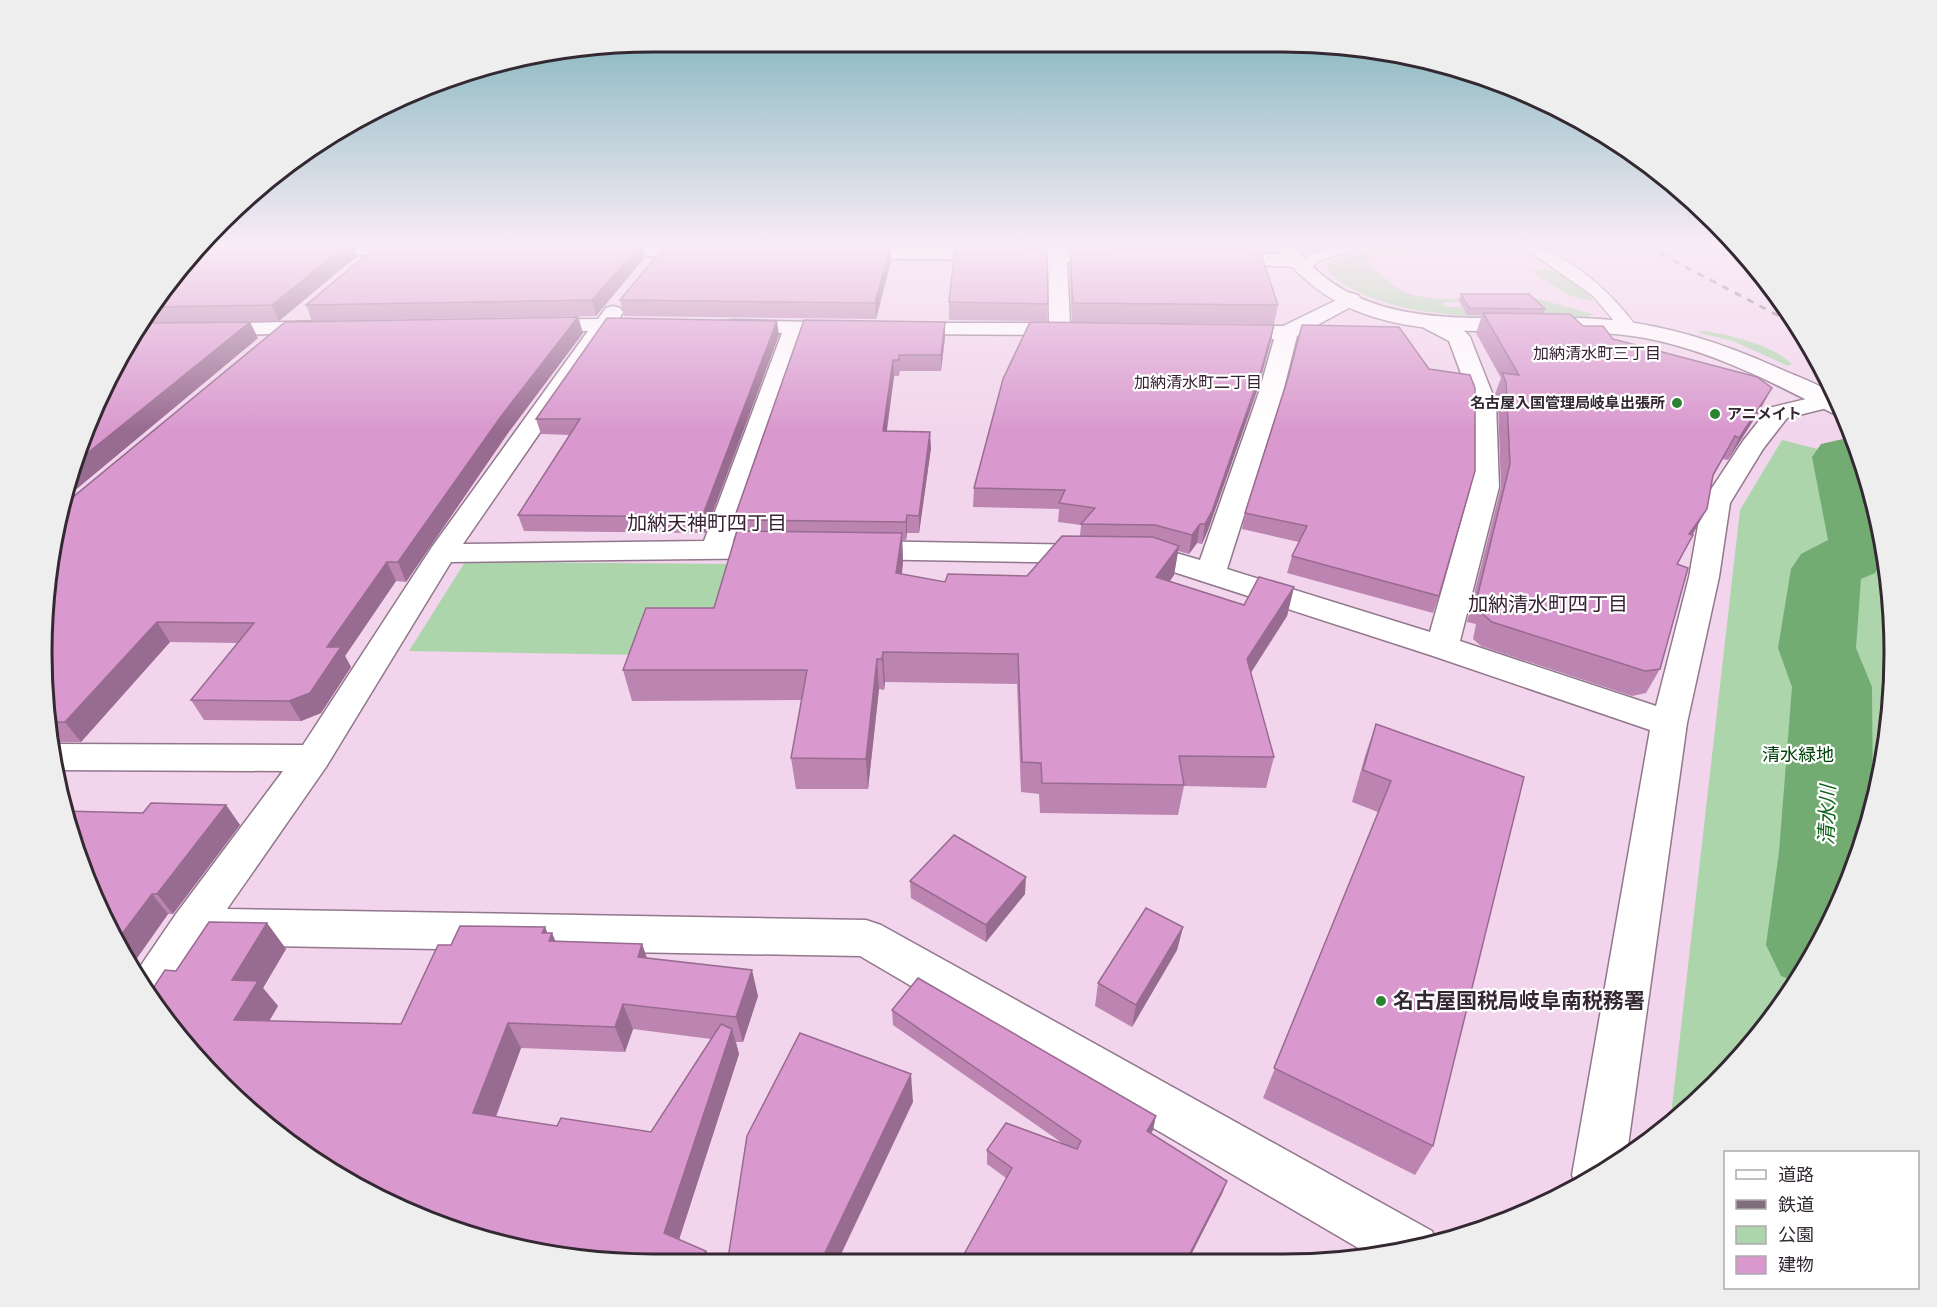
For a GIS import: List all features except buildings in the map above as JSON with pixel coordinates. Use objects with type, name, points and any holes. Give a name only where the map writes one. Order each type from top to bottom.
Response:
[{"type":"street","points":[[262,350],[311,308]]},
{"type":"street","points":[[153,986],[191,927],[313,758],[442,553],[616,308]]},
{"type":"street","points":[[1059,308],[1060,330]]},
{"type":"street","points":[[1203,332],[1287,333],[1334,308]]},
{"type":"street","points":[[1374,308],[1390,314],[1432,323],[1584,325],[1631,330],[1707,346],[1752,363],[1829,402]]},
{"type":"street","points":[[1432,323],[1459,337],[1484,403],[1485,486],[1442,647]]},
{"type":"street","points":[[521,325],[670,325]]},
{"type":"street","points":[[716,326],[1096,330]]},
{"type":"street","points":[[185,331],[346,327]]},
{"type":"street","points":[[716,548],[795,327]]},
{"type":"street","points":[[1210,575],[1271,392],[1287,333]]},
{"type":"street","points":[[1600,1164],[1669,723],[1704,577],[1716,503],[1752,446],[1778,413],[1831,406]]},
{"type":"street","points":[[442,553],[716,548],[798,549]]},
{"type":"street","points":[[834,550],[1152,555],[1442,647],[1669,723]]},
{"type":"street","points":[[62,757],[313,758]]},
{"type":"street","points":[[191,927],[866,938],[1401,1243]]},
{"type":"lane","points":[[1616,308],[1631,330]]},
{"type":"green space","points":[[1408,308],[1571,308],[1593,314],[1589,317],[1498,317],[1434,313]]},
{"type":"green space","points":[[1705,331],[1763,346],[1792,364],[1788,366],[1733,341],[1697,332]]},
{"type":"green space","name":"清水緑地","points":[[1782,440],[1852,458],[1873,536],[1883,614],[1883,693],[1879,732],[1873,771],[1853,847],[1823,919],[1804,954],[1760,1019],[1735,1050],[1671,1112],[1740,510]]},
{"type":"green space","points":[[465,562],[736,564],[704,656],[409,651]]},
{"type":"waterway","name":"清水川","points":[[1819,927],[1826,852],[1832,687],[1817,648],[1826,569],[1850,558],[1862,541],[1843,457]]},
{"type":"railway","points":[[1764,308],[1781,317]]},
{"type":"place","name":"名古屋入国管理局岐阜出張所","points":[[1677,403]]},
{"type":"place","name":"アニメイト","points":[[1715,414]]},
{"type":"place","name":"名古屋国税局岐阜南税務署","points":[[1381,1001]]},
{"type":"district","name":"加納清水町三丁目","points":[[1597,353]]},
{"type":"district","name":"加納清水町二丁目","points":[[1198,382]]},
{"type":"district","name":"加納天神町四丁目","points":[[707,523]]},
{"type":"district","name":"加納清水町四丁目","points":[[1548,604]]}]
